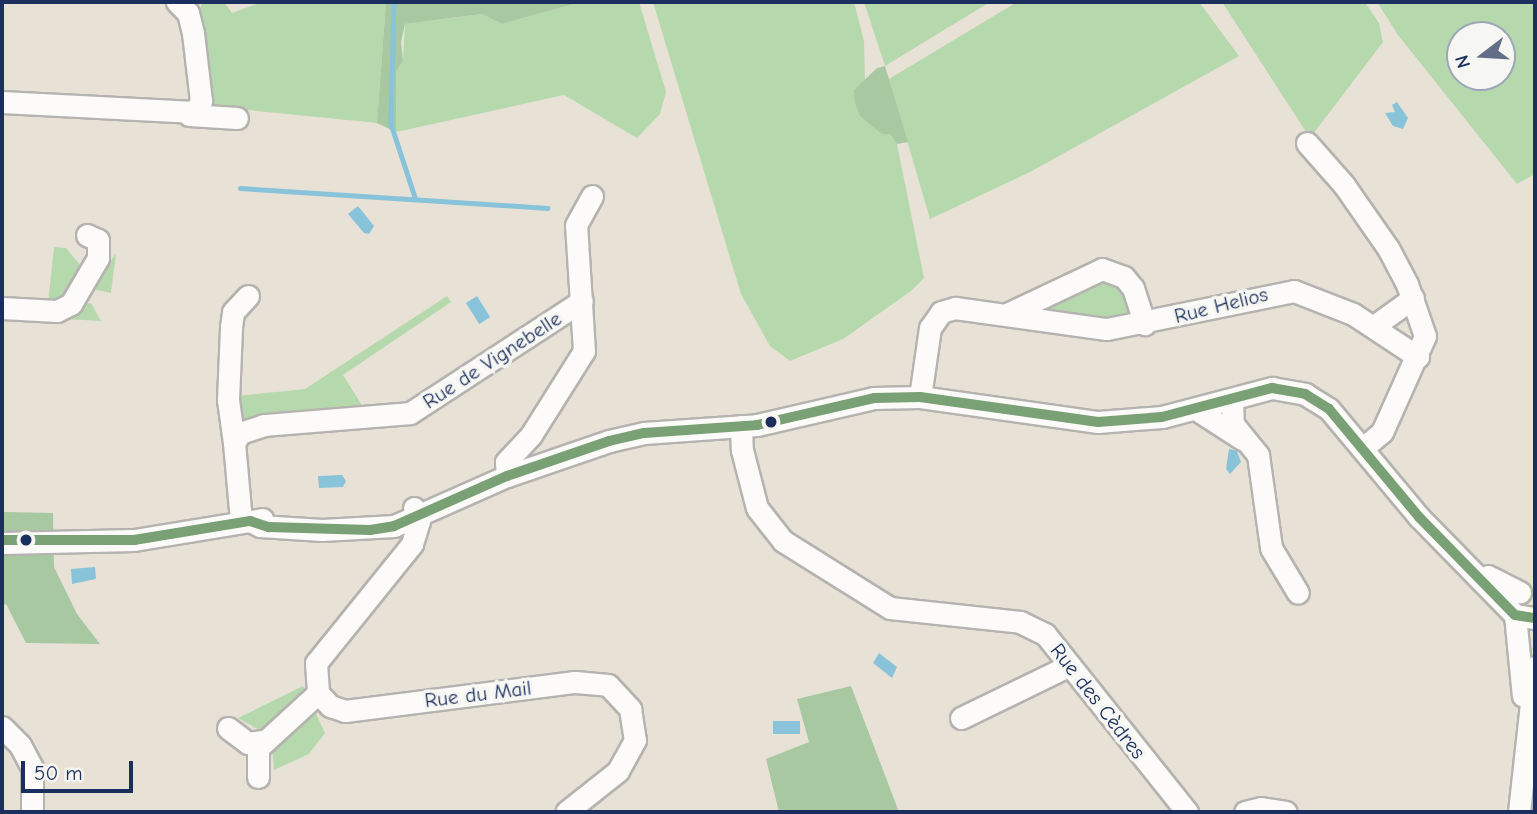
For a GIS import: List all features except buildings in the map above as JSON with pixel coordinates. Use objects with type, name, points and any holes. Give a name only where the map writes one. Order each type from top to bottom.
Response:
[{"type":"street","points":[[177,2],[188,13],[200,87],[199,108],[189,115]]},
{"type":"street","points":[[2,102],[237,118]]},
{"type":"street","points":[[1307,143],[1344,185],[1388,248],[1413,298],[1425,336],[1418,357],[1382,432],[1363,448]]},
{"type":"street","points":[[503,478],[506,462],[538,426],[584,351],[576,225],[592,196]]},
{"type":"street","points":[[2,308],[57,311],[71,304],[99,258],[98,240],[88,234]]},
{"type":"street","name":"Rue Helios","points":[[1007,314],[1102,269],[1129,283],[1145,324]]},
{"type":"street","name":"Rue Helios","points":[[920,397],[928,339],[936,316],[964,307],[1095,330],[1145,324],[1283,291],[1328,301],[1374,326],[1418,357]]},
{"type":"street","points":[[245,521],[228,400],[233,312],[248,296]]},
{"type":"street","points":[[1374,326],[1413,298]]},
{"type":"street","name":"Rue de Vignebelle","points":[[234,443],[240,433],[264,425],[410,413],[582,301]]},
{"type":"street","points":[[5,542],[134,540],[245,521],[393,521],[503,478],[626,437],[741,426],[874,398],[920,397],[1098,422],[1140,421],[1197,410],[1272,388],[1305,394],[1329,409],[1419,517],[1465,562],[1526,602],[1526,754]]},
{"type":"street","points":[[1232,399],[1233,424],[1258,455],[1271,548],[1298,593]]},
{"type":"street","points":[[1197,410],[1247,442]]},
{"type":"street","name":"Rue des Cèdres","points":[[741,426],[750,486]]},
{"type":"street","name":"Rue des Cèdres","points":[[720,429],[772,531],[874,600],[906,613],[1030,625],[1051,640],[1187,812]]},
{"type":"street","points":[[258,777],[257,752],[264,741],[318,693],[316,663],[412,544],[416,512]]},
{"type":"street","points":[[378,583],[389,557],[393,521]]},
{"type":"street","points":[[961,718],[1070,665]]},
{"type":"street","points":[[1523,808],[1535,667]]},
{"type":"street","name":"Rue du Mail","points":[[318,693],[330,706],[345,711],[575,682],[608,685],[630,709],[635,740],[618,771],[566,812]]},
{"type":"street","points":[[2,727],[20,745],[32,768],[32,812]]},
{"type":"street","points":[[228,728],[248,743],[264,741]]},
{"type":"street","points":[[1245,812],[1261,808],[1286,812]]},
{"type":"green space","points":[[202,2],[224,2],[232,13],[262,2],[386,2],[377,123],[208,106],[197,22]]},
{"type":"green space","points":[[386,2],[581,2],[502,24],[482,14],[405,24],[401,42],[403,61],[396,72],[396,132],[377,123]]},
{"type":"green space","points":[[581,2],[639,2],[666,92],[660,114],[637,138],[564,95],[396,132],[396,72],[403,61],[405,24],[482,14],[502,24]]},
{"type":"green space","points":[[653,2],[854,2],[864,41],[866,121],[890,134],[897,144],[924,278],[911,291],[843,339],[790,361],[770,346],[741,294]]},
{"type":"green space","points":[[864,2],[990,2],[885,66]]},
{"type":"green space","points":[[1017,2],[1199,2],[1239,56],[1030,172],[930,219],[889,79]]},
{"type":"green space","points":[[1222,2],[1365,2],[1379,23],[1383,42],[1310,138]]},
{"type":"green space","points":[[1377,2],[1535,2],[1535,174],[1517,184],[1398,35]]},
{"type":"green space","points":[[885,66],[908,142],[897,144],[890,134],[882,134],[860,116],[855,103],[854,90],[877,68]]},
{"type":"green space","points":[[54,247],[66,248],[81,266],[64,296],[48,304]]},
{"type":"green space","points":[[116,253],[111,293],[92,289]]},
{"type":"green space","points":[[1101,277],[1122,287],[1132,314],[1125,322],[1043,312],[1043,306]]},
{"type":"green space","points":[[447,296],[451,302],[343,375],[365,410],[244,423],[237,396],[305,389]]},
{"type":"green space","points":[[91,303],[101,321],[65,319],[85,304]]},
{"type":"green space","points":[[3,512],[53,513],[54,567],[77,614],[100,644],[26,643],[6,604],[2,606]]},
{"type":"green space","points":[[303,686],[307,693],[261,731],[238,718]]},
{"type":"green space","points":[[851,686],[899,812],[779,812],[766,759],[809,742],[797,699]]},
{"type":"green space","points":[[314,709],[325,733],[309,754],[274,770],[272,745]]},
{"type":"water","points":[[1397,102],[1408,118],[1403,129],[1393,126],[1385,113],[1395,112],[1392,105]]},
{"type":"water","points":[[358,206],[374,226],[369,234],[364,233],[348,214]]},
{"type":"water","points":[[477,296],[490,317],[479,324],[466,303]]},
{"type":"water","points":[[1229,449],[1237,451],[1241,462],[1230,474],[1226,469]]},
{"type":"water","points":[[342,475],[346,481],[343,487],[319,488],[318,476]]},
{"type":"water","points":[[95,567],[96,579],[72,584],[71,569]]},
{"type":"water","points":[[879,653],[897,667],[892,678],[873,663]]},
{"type":"water","points":[[773,721],[800,721],[800,734],[773,734]]},
{"type":"waterway","points":[[394,2],[391,124],[415,197]]},
{"type":"waterway","points":[[240,188],[547,208]]},
{"type":"transit line","points":[[2,540],[134,540],[250,521],[269,527],[370,530],[394,526],[507,476],[609,441],[644,433],[757,425],[874,398],[920,397],[1098,422],[1162,417],[1272,388],[1305,394],[1329,409],[1419,517],[1515,615],[1535,618]]}]
